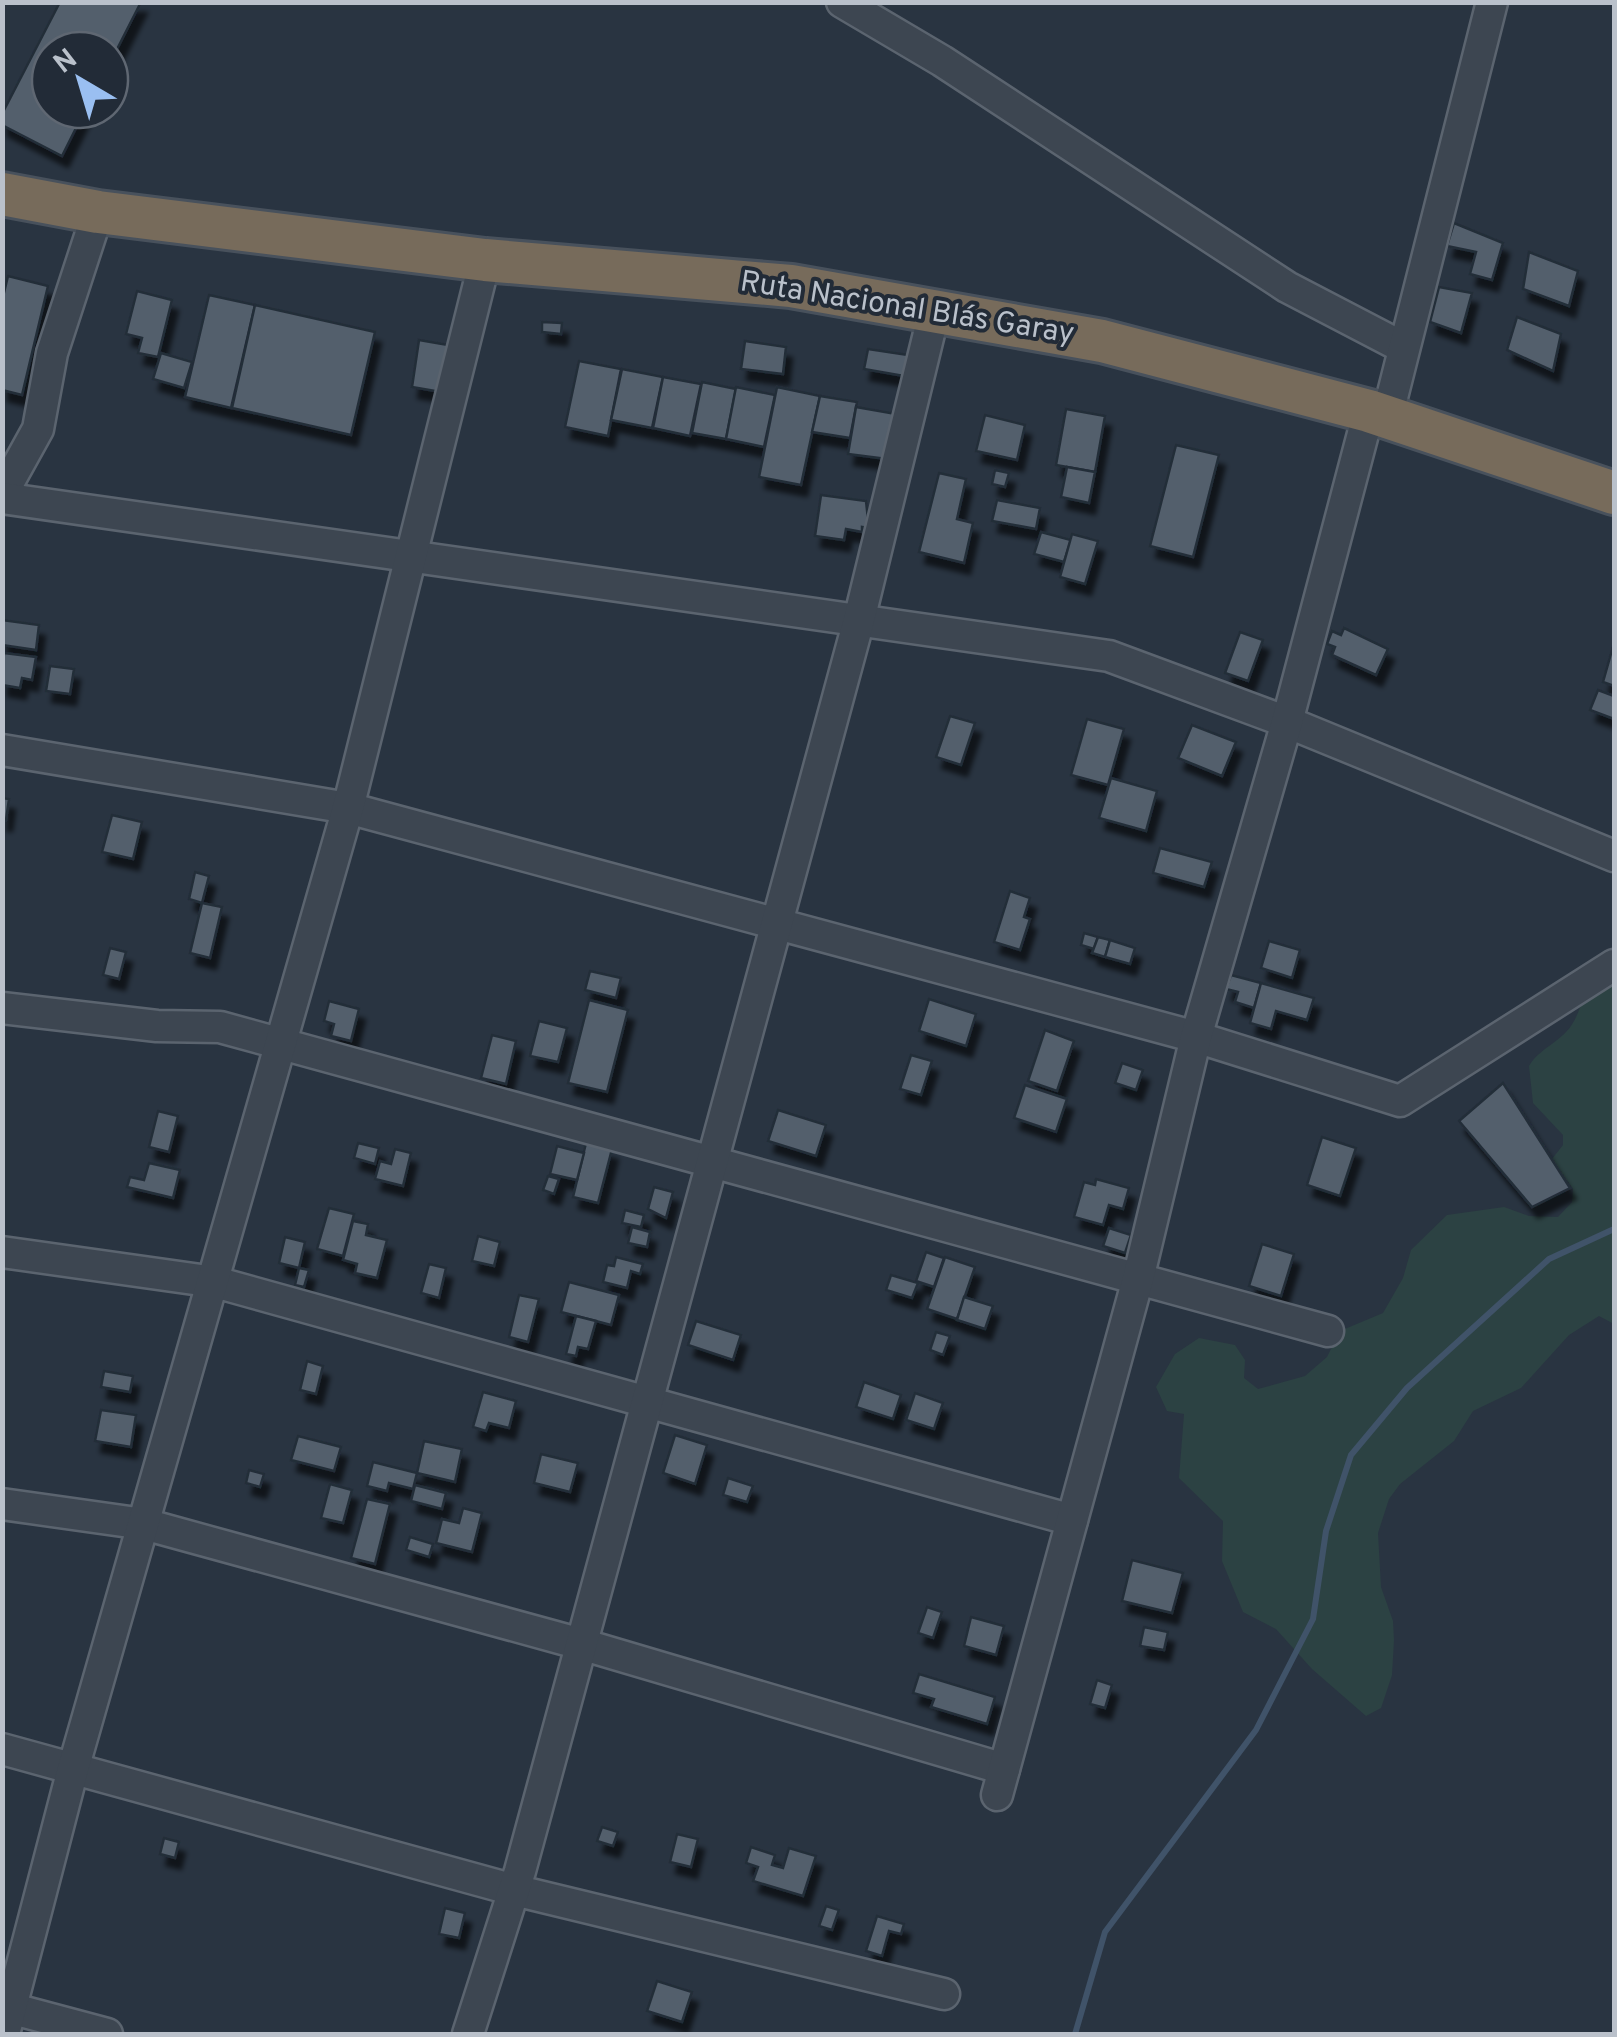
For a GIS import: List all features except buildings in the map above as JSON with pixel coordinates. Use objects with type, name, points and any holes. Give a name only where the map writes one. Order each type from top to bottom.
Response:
[{"type":"highway","name":"Ruta Nacional Blás Garay","points":[[2,194],[98,212],[486,260],[791,286],[1102,341],[1378,414],[1614,493]]},
{"type":"street","points":[[842,2],[942,61],[1287,287],[1404,348]]},
{"type":"street","points":[[2,1504],[144,1524],[582,1644],[1000,1782],[1138,1279],[1196,1038],[1378,414],[1404,348],[1492,2]]},
{"type":"street","points":[[98,212],[52,353],[38,429],[2,496],[412,560],[1110,656],[1286,722],[1614,856]]},
{"type":"street","points":[[107,2034],[6,2017],[214,1282],[278,1041],[348,808],[486,260]]},
{"type":"street","points":[[468,2034],[514,1890],[582,1644],[644,1402],[859,620],[934,313]]},
{"type":"street","points":[[2,750],[348,808],[1196,1038],[1400,1101],[1614,965]]},
{"type":"street","points":[[2,1008],[157,1026],[220,1027],[278,1041],[1328,1331]]},
{"type":"street","points":[[2,1252],[214,1282],[1072,1520]]},
{"type":"street","points":[[2,1749],[514,1890],[944,1994]]},
{"type":"green space","points":[[1614,984],[1614,1324],[1599,1316],[1569,1335],[1521,1388],[1473,1411],[1454,1441],[1400,1484],[1389,1499],[1378,1533],[1381,1587],[1393,1621],[1392,1675],[1381,1708],[1366,1716],[1312,1669],[1276,1629],[1243,1612],[1222,1561],[1223,1521],[1179,1478],[1184,1414],[1167,1411],[1156,1387],[1175,1354],[1199,1338],[1235,1345],[1245,1360],[1244,1378],[1258,1389],[1305,1376],[1327,1357],[1340,1331],[1383,1313],[1403,1278],[1411,1250],[1447,1215],[1504,1207],[1529,1216],[1558,1217],[1572,1202],[1573,1189],[1552,1159],[1563,1145],[1563,1135],[1533,1103],[1529,1066],[1566,1032],[1587,994]]},
{"type":"waterway","points":[[1075,2034],[1105,1932],[1256,1730],[1313,1619],[1326,1531],[1351,1455],[1407,1388],[1549,1259],[1614,1229]]}]
